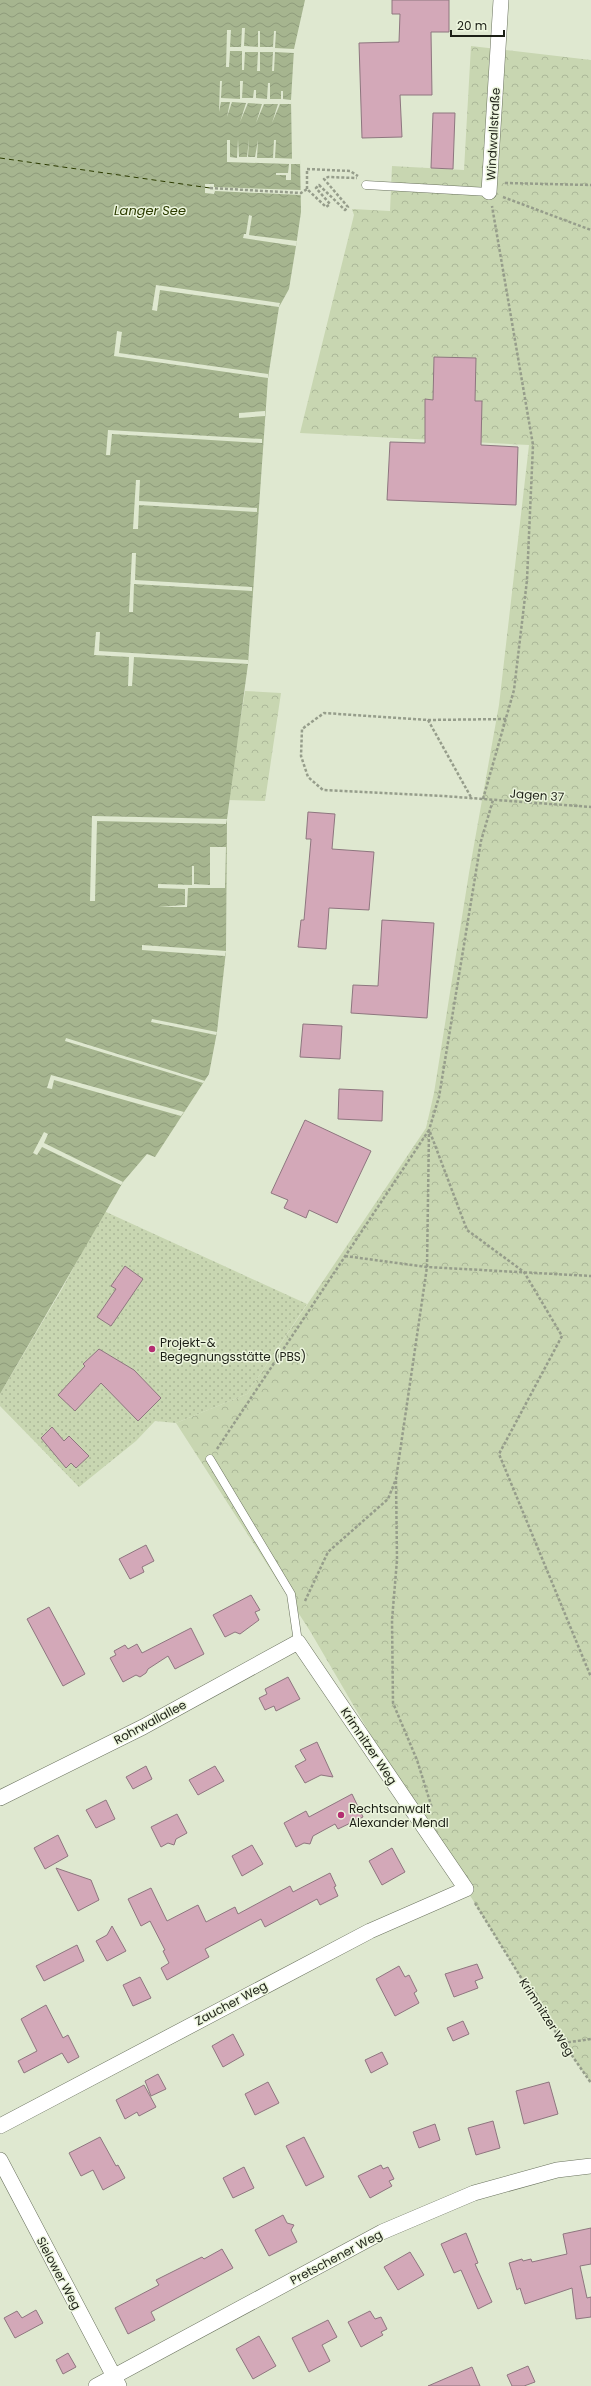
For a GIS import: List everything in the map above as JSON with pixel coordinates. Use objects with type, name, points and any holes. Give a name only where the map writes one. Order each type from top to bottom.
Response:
[{"type":"street","name":"Windwallstraße","points":[[490,187],[501,0]]},
{"type":"street","name":"Rohrwallallee","points":[[0,1798],[143,1727],[298,1642]]},
{"type":"street","name":"Krimnitzer Weg","points":[[298,1642],[466,1889]]},
{"type":"street","name":"Zaucher Weg","points":[[0,2126],[337,1948],[466,1889]]},
{"type":"street","name":"Sielower Weg","points":[[0,2160],[116,2381]]},
{"type":"street","name":"Pretschener Weg","points":[[96,2386],[116,2381],[382,2232],[428,2211],[503,2184],[557,2170],[591,2166]]},
{"type":"lane","name":"Windwallstraße","points":[[366,185],[490,187]]},
{"type":"lane","name":"Krimnitzer Weg","points":[[210,1459],[291,1594],[298,1642]]},
{"type":"path","points":[[351,178],[328,177],[324,179],[348,207],[345,210],[319,185],[316,188],[330,204],[326,207],[307,189],[307,169],[350,171],[360,178]]},
{"type":"path","points":[[490,187],[591,185]]},
{"type":"path","points":[[490,187],[591,230]]},
{"type":"path","points":[[482,799],[514,690],[527,580],[533,445],[490,187]]},
{"type":"path","points":[[210,188],[301,193],[307,189]]},
{"type":"path","name":"Jagen 37","points":[[428,720],[324,713],[302,729],[301,756],[308,777],[323,790],[591,807]]},
{"type":"path","points":[[472,799],[428,720],[506,719]]},
{"type":"path","points":[[428,1832],[432,1806],[418,1760],[393,1702],[392,1620],[397,1560],[396,1478],[427,1267],[430,1130],[439,1096],[481,841],[493,800]]},
{"type":"path","points":[[210,1459],[430,1130]]},
{"type":"path","points":[[430,1130],[467,1230],[524,1272],[562,1336],[499,1454],[591,1677]]},
{"type":"path","points":[[345,1256],[427,1267],[591,1276]]},
{"type":"path","points":[[304,1604],[328,1552],[388,1499],[396,1478]]},
{"type":"path","name":"Krimnitzer Weg","points":[[466,1889],[563,2043],[591,2083]]},
{"type":"path","points":[[563,2043],[591,2039]]},
{"type":"green space","points":[[471,46],[591,60],[591,2083],[546,2018],[466,1889],[428,1833],[310,1631],[176,1423],[247,1394],[426,1128],[434,1093],[469,873],[499,705],[529,445],[300,433],[354,215],[352,209],[390,211],[392,166],[464,170]]},
{"type":"green space","points":[[245,691],[281,693],[265,801],[228,800]]},
{"type":"green space","name":"Projekt-& Begegnungsstätte (PBS)","points":[[104,1211],[307,1304],[247,1394],[176,1423],[155,1421],[136,1441],[79,1487],[0,1406],[0,1394],[62,1289]]},
{"type":"water","name":"Langer See","points":[[0,0],[305,0],[294,49],[291,100],[292,159],[300,159],[301,212],[289,289],[279,307],[268,378],[248,664],[227,819],[226,951],[217,1032],[209,1074],[155,1157],[147,1154],[123,1182],[0,1394]]},
{"type":"pier","points":[[242,28],[245,28],[244,46],[258,47],[258,31],[260,31],[260,47],[273,47],[274,31],[276,31],[275,48],[294,49],[294,53],[275,52],[274,71],[272,71],[273,52],[260,52],[260,71],[257,71],[258,52],[245,52],[244,70],[242,70],[242,51],[230,51],[229,67],[226,67],[227,30],[231,30],[230,47],[241,47]]},
{"type":"pier","points":[[220,81],[222,81],[221,98],[240,99],[240,81],[243,81],[242,98],[253,98],[254,90],[256,90],[256,98],[267,99],[268,83],[270,83],[270,99],[281,99],[281,91],[283,91],[283,99],[291,100],[291,104],[280,104],[272,123],[278,104],[264,104],[256,123],[262,104],[248,103],[240,122],[246,103],[232,102],[227,117],[230,102],[221,102],[219,112]]},
{"type":"pier","points":[[238,139],[239,157],[247,157],[249,139],[248,157],[255,157],[258,140],[257,158],[273,158],[274,140],[276,140],[275,158],[300,159],[300,164],[291,164],[291,180],[286,180],[286,175],[276,175],[276,173],[288,173],[289,164],[227,162],[227,140],[230,140],[230,157],[237,158]]},
{"type":"pier","points":[[205,184],[214,184],[214,187],[301,190],[301,195],[215,191],[214,194],[205,193]]},
{"type":"pier","points":[[249,215],[252,216],[249,235],[297,241],[296,246],[243,238],[244,234],[246,234]]},
{"type":"pier","points":[[156,285],[280,303],[279,307],[160,290],[157,311],[152,310]]},
{"type":"pier","points":[[117,331],[122,332],[119,353],[268,374],[268,378],[114,356]]},
{"type":"pier","points":[[265,411],[265,416],[239,418],[239,413]]},
{"type":"pier","points":[[108,430],[262,439],[262,443],[112,434],[110,455],[106,455]]},
{"type":"pier","points":[[136,480],[140,480],[139,501],[257,508],[257,512],[139,505],[138,529],[133,529]]},
{"type":"pier","points":[[132,553],[136,553],[135,580],[252,587],[252,591],[134,584],[133,612],[129,612]]},
{"type":"pier","points":[[96,632],[100,632],[99,651],[248,660],[248,664],[134,657],[132,686],[128,686],[129,657],[94,655]]},
{"type":"pier","points":[[92,816],[227,819],[226,824],[97,821],[95,901],[90,901]]},
{"type":"pier","points":[[210,847],[226,847],[225,888],[188,888],[187,907],[158,907],[185,905],[185,889],[158,888],[158,884],[192,885],[192,866],[194,866],[194,884],[210,885]]},
{"type":"pier","points":[[142,945],[226,951],[225,956],[142,950]]},
{"type":"pier","points":[[152,1019],[217,1032],[216,1035],[151,1022]]},
{"type":"pier","points":[[66,1038],[205,1081],[203,1083],[65,1041]]},
{"type":"pier","points":[[51,1075],[184,1112],[181,1116],[54,1080],[52,1089],[47,1088]]},
{"type":"pier","points":[[44,1132],[48,1134],[44,1143],[123,1182],[121,1185],[42,1147],[37,1155],[33,1153]]},
{"type":"building","points":[[392,0],[449,0],[449,32],[431,32],[432,95],[400,95],[402,137],[362,138],[359,43],[399,42],[400,14],[392,14]]},
{"type":"building","points":[[433,113],[455,113],[453,169],[431,168]]},
{"type":"building","points":[[434,357],[476,358],[475,401],[482,401],[481,445],[518,447],[516,505],[387,500],[390,442],[425,443],[425,399],[433,400]]},
{"type":"building","points":[[308,812],[335,814],[332,849],[374,852],[369,910],[329,908],[326,949],[298,947],[301,920],[304,920],[311,839],[306,839]]},
{"type":"building","points":[[382,920],[434,923],[427,1018],[351,1013],[353,985],[378,986]]},
{"type":"building","points":[[303,1024],[342,1026],[340,1059],[300,1057]]},
{"type":"building","points":[[339,1089],[383,1091],[382,1121],[338,1119]]},
{"type":"building","points":[[305,1120],[371,1151],[337,1223],[309,1210],[306,1218],[284,1208],[288,1200],[271,1193]]},
{"type":"building","points":[[125,1266],[143,1279],[111,1326],[97,1317],[116,1289],[111,1286]]},
{"type":"building","points":[[99,1349],[134,1370],[161,1398],[138,1421],[101,1383],[75,1411],[58,1395],[85,1366],[83,1364]]},
{"type":"building","points":[[52,1427],[64,1441],[69,1436],[89,1456],[76,1468],[71,1463],[66,1468],[41,1438]]},
{"type":"building","points":[[146,1545],[154,1561],[142,1567],[144,1572],[130,1579],[119,1559]]},
{"type":"building","points":[[251,1595],[260,1610],[255,1612],[259,1620],[240,1634],[235,1632],[225,1637],[213,1615]]},
{"type":"building","points":[[49,1607],[85,1674],[63,1686],[27,1619]]},
{"type":"building","points":[[191,1628],[204,1654],[175,1669],[168,1656],[148,1669],[146,1673],[140,1677],[136,1675],[123,1682],[110,1658],[116,1655],[114,1651],[125,1645],[128,1649],[137,1644],[142,1653]]},
{"type":"building","points":[[288,1677],[300,1699],[276,1711],[274,1706],[265,1710],[259,1698],[267,1694],[265,1689]]},
{"type":"building","points":[[317,1742],[333,1777],[321,1775],[305,1783],[295,1766],[306,1760],[300,1750]]},
{"type":"building","points":[[146,1766],[152,1779],[133,1789],[126,1777]]},
{"type":"building","points":[[215,1766],[224,1781],[198,1795],[189,1780]]},
{"type":"building","points":[[352,1794],[363,1817],[338,1829],[335,1824],[313,1836],[310,1844],[304,1843],[296,1847],[284,1823],[306,1811],[309,1817]]},
{"type":"building","points":[[106,1800],[115,1819],[96,1828],[86,1810]]},
{"type":"building","points":[[177,1814],[187,1833],[176,1839],[174,1845],[168,1843],[161,1847],[151,1827]]},
{"type":"building","points":[[58,1835],[68,1856],[45,1869],[34,1848]]},
{"type":"building","points":[[252,1845],[263,1864],[242,1876],[232,1856]]},
{"type":"building","points":[[392,1848],[405,1872],[382,1885],[369,1861]]},
{"type":"building","points":[[56,1868],[91,1880],[99,1900],[78,1911]]},
{"type":"building","points":[[330,1873],[336,1886],[334,1887],[338,1896],[320,1905],[317,1899],[265,1927],[261,1919],[205,1949],[209,1957],[167,1980],[161,1968],[169,1963],[163,1951],[165,1950],[150,1921],[141,1926],[128,1899],[151,1888],[167,1921],[198,1905],[206,1922],[235,1907],[238,1914],[290,1886],[293,1892]]},
{"type":"building","points":[[112,1926],[126,1951],[107,1961],[96,1941],[107,1935]]},
{"type":"building","points":[[77,1945],[84,1961],[44,1981],[36,1966]]},
{"type":"building","points":[[477,1964],[483,1978],[475,1981],[478,1988],[454,1997],[445,1974]]},
{"type":"building","points":[[399,1966],[405,1977],[409,1975],[417,1991],[414,1993],[419,2003],[395,2016],[376,1979]]},
{"type":"building","points":[[140,1977],[151,1998],[133,2006],[123,1985]]},
{"type":"building","points":[[46,2005],[63,2038],[68,2035],[79,2057],[68,2063],[62,2053],[24,2073],[18,2061],[37,2051],[21,2019]]},
{"type":"building","points":[[463,2021],[469,2034],[453,2041],[447,2028]]},
{"type":"building","points":[[233,2034],[244,2055],[223,2067],[212,2046]]},
{"type":"building","points":[[382,2052],[388,2064],[371,2073],[365,2060]]},
{"type":"building","points":[[158,2074],[166,2089],[151,2096],[145,2081]]},
{"type":"building","points":[[268,2082],[279,2103],[255,2115],[245,2094]]},
{"type":"building","points":[[549,2082],[558,2114],[524,2124],[516,2091]]},
{"type":"building","points":[[144,2085],[156,2107],[139,2116],[137,2112],[125,2119],[116,2100]]},
{"type":"building","points":[[493,2121],[500,2148],[476,2155],[468,2128]]},
{"type":"building","points":[[435,2124],[440,2140],[419,2148],[413,2132]]},
{"type":"building","points":[[100,2137],[116,2166],[118,2165],[125,2178],[103,2190],[93,2170],[81,2176],[69,2153]]},
{"type":"building","points":[[304,2137],[324,2177],[306,2186],[286,2146]]},
{"type":"building","points":[[381,2165],[383,2169],[388,2167],[394,2179],[389,2181],[392,2186],[370,2198],[358,2176]]},
{"type":"building","points":[[244,2167],[254,2188],[233,2198],[223,2178]]},
{"type":"building","points":[[283,2215],[287,2223],[294,2225],[291,2230],[297,2242],[269,2256],[255,2230]]},
{"type":"building","points":[[591,2228],[591,2264],[580,2266],[587,2298],[591,2297],[591,2317],[576,2319],[572,2288],[525,2304],[520,2288],[517,2290],[509,2263],[522,2259],[523,2261],[531,2259],[532,2262],[567,2254],[563,2234]]},
{"type":"building","points":[[466,2233],[478,2263],[475,2264],[492,2302],[478,2309],[461,2270],[454,2273],[441,2244]]},
{"type":"building","points":[[222,2249],[233,2268],[151,2312],[155,2320],[128,2334],[115,2308],[159,2285],[156,2280],[202,2257],[204,2259]]},
{"type":"building","points":[[410,2252],[424,2275],[398,2290],[384,2267]]},
{"type":"building","points":[[36,2310],[43,2323],[15,2338],[4,2318],[17,2311],[22,2318]]},
{"type":"building","points":[[370,2311],[375,2319],[381,2317],[387,2329],[381,2332],[383,2335],[361,2347],[348,2322]]},
{"type":"building","points":[[328,2320],[337,2337],[322,2345],[330,2361],[309,2372],[292,2338]]},
{"type":"building","points":[[259,2336],[276,2366],[253,2379],[236,2349]]},
{"type":"building","points":[[68,2353],[76,2367],[63,2374],[56,2360]]},
{"type":"building","points":[[528,2366],[535,2382],[524,2386],[512,2386],[507,2375]]},
{"type":"building","points":[[472,2367],[480,2386],[428,2386]]},
{"type":"ferry route","points":[[0,158],[210,188]]},
{"type":"place","name":"Projekt-& Begegnungsstätte (PBS)","points":[[152,1349]]},
{"type":"place","name":"Rechtsanwalt Alexander Mendl","points":[[341,1815]]}]
